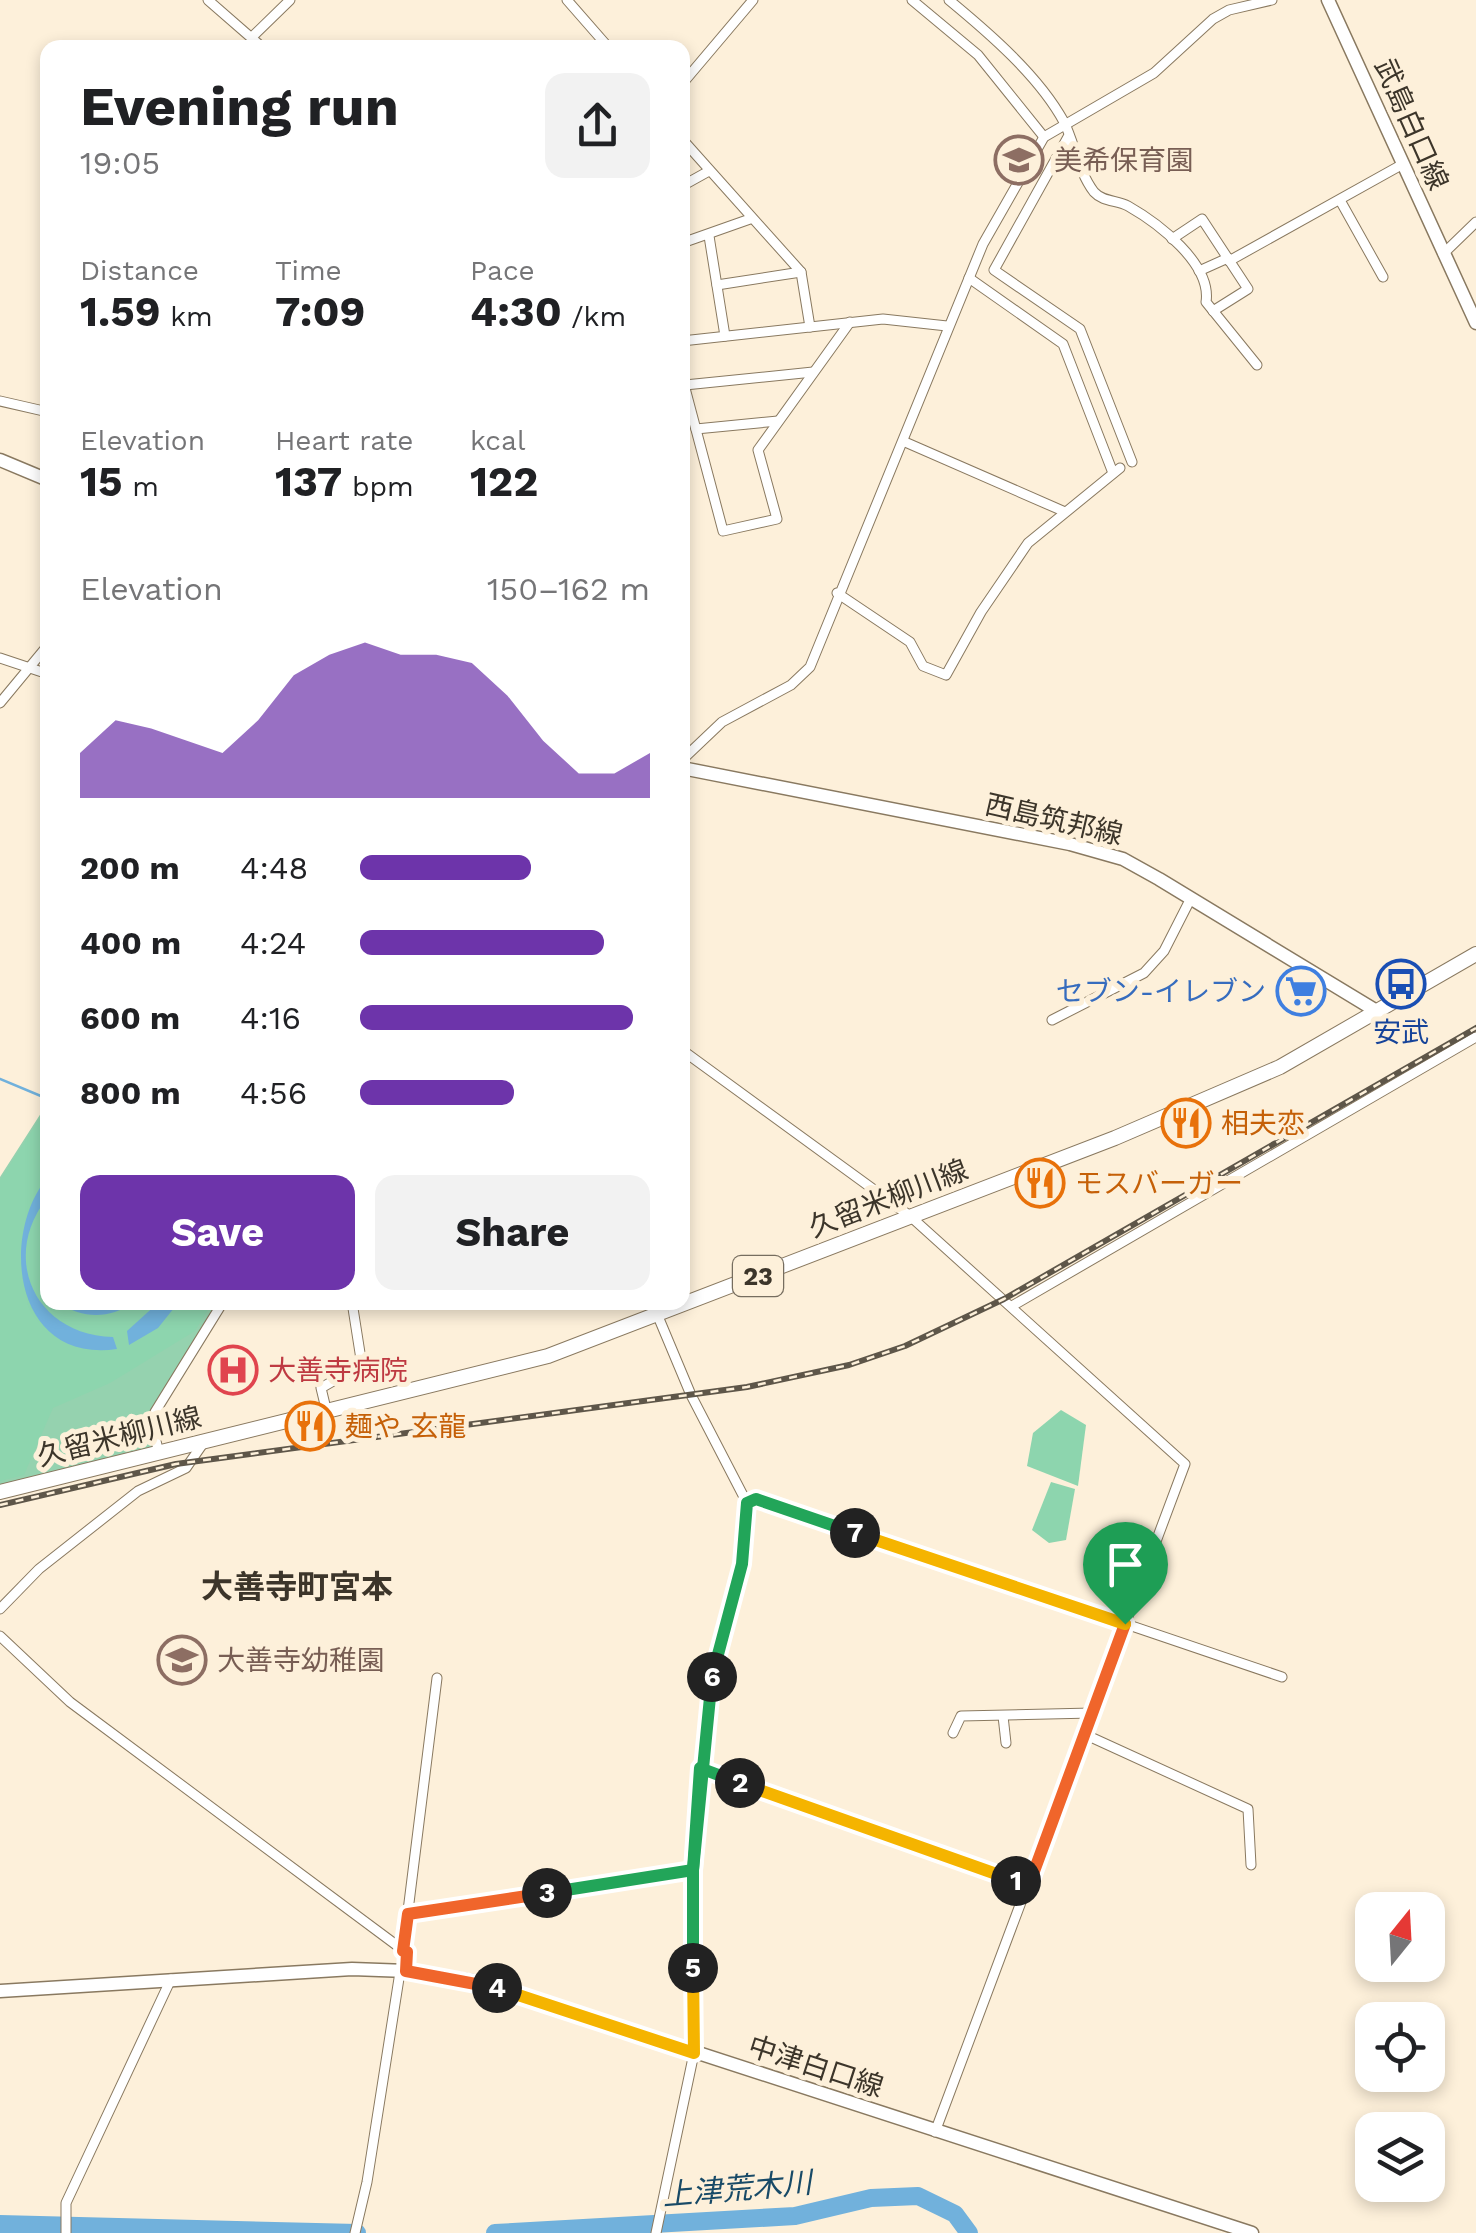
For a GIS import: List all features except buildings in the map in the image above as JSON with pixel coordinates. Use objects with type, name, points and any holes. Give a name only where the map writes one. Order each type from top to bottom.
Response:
[{"type":"main road","name":"武島白口線","points":[[1328,0],[1476,323]]},
{"type":"main road","points":[[0,460],[40,477]]},
{"type":"main road","name":"西島筑邦線","points":[[690,766],[1073,844],[1123,859],[1378,1012]]},
{"type":"main road","name":"久留米柳川線","points":[[690,1296],[1115,1138],[1280,1067],[1476,954]]},
{"type":"main road","name":"久留米柳川線","points":[[0,1492],[548,1356],[652,1310]]},
{"type":"main road","name":"中津白口線","points":[[0,1990],[352,1969],[483,1983],[1252,2233]]},
{"type":"street","points":[[208,0],[256,40]]},
{"type":"street","points":[[252,36],[290,0]]},
{"type":"street","points":[[567,0],[602,40]]},
{"type":"street","points":[[912,0],[978,56],[1044,137]]},
{"type":"street","points":[[949,0],[1001,43],[1065,124],[1095,193],[1124,204],[1172,239],[1199,271],[1213,310],[1257,365]]},
{"type":"street","points":[[690,756],[722,722],[804,676],[905,442],[982,244],[1044,137],[1154,74],[1213,19],[1272,0]]},
{"type":"street","points":[[690,74],[748,2]]},
{"type":"street","points":[[1068,137],[994,270],[1080,328],[1132,462]]},
{"type":"street","points":[[690,149],[801,272],[810,326]]},
{"type":"street","points":[[1199,271],[1340,202],[1404,164]]},
{"type":"street","points":[[690,182],[709,171]]},
{"type":"street","points":[[1340,202],[1383,276]]},
{"type":"street","points":[[690,241],[750,219]]},
{"type":"street","points":[[1172,239],[1202,219],[1248,291],[1213,310]]},
{"type":"street","points":[[1443,254],[1476,222]]},
{"type":"street","points":[[709,236],[725,336]]},
{"type":"street","points":[[717,285],[801,272]]},
{"type":"street","points":[[837,594],[910,642],[922,666],[946,675],[980,612],[1028,543],[1116,470],[1063,344],[968,278]]},
{"type":"street","points":[[690,340],[850,322],[915,319],[948,326]]},
{"type":"street","points":[[690,404],[724,530],[776,519],[758,450],[850,322]]},
{"type":"street","points":[[690,381],[813,372]]},
{"type":"street","points":[[0,401],[40,410]]},
{"type":"street","points":[[690,427],[778,421]]},
{"type":"street","points":[[905,442],[1063,511]]},
{"type":"street","points":[[0,703],[40,655]]},
{"type":"street","points":[[0,658],[40,670]]},
{"type":"street","points":[[1052,1020],[1144,973],[1164,951],[1191,898]]},
{"type":"street","points":[[1012,1306],[1476,1037]]},
{"type":"street","points":[[690,1056],[910,1216],[1184,1464],[935,2132]]},
{"type":"street","points":[[160,1452],[152,1425],[154,1412],[218,1310]]},
{"type":"street","points":[[327,1413],[321,1388],[346,1373],[363,1372],[353,1310]]},
{"type":"street","points":[[654,1310],[747,1503],[742,1564],[714,1659],[700,1768],[693,1870],[694,2053],[656,2233]]},
{"type":"street","points":[[0,1609],[40,1569],[138,1492],[186,1468],[207,1439]]},
{"type":"street","points":[[747,1503],[756,1499],[1282,1677]]},
{"type":"street","points":[[0,1636],[70,1702],[407,1952],[354,2233]]},
{"type":"street","points":[[403,1951],[436,1678]]},
{"type":"street","points":[[954,1733],[961,1716],[1092,1713]]},
{"type":"street","points":[[1003,1716],[1006,1743]]},
{"type":"street","points":[[1084,1734],[1248,1809],[1251,1865]]},
{"type":"street","points":[[700,1768],[1029,1885]]},
{"type":"street","points":[[408,1914],[693,1870]]},
{"type":"street","points":[[66,2233],[66,2203],[171,1979]]},
{"type":"green space","points":[[40,1115],[40,1310],[216,1310],[149,1425],[153,1449],[0,1487],[0,1177]]},
{"type":"green space","points":[[40,1118],[40,1310],[208,1310],[195,1331],[110,1383],[53,1408],[24,1475],[0,1481],[0,1180]]},
{"type":"green space","points":[[1061,1410],[1086,1425],[1078,1486],[1027,1466],[1033,1433]]},
{"type":"green space","points":[[1051,1482],[1075,1489],[1066,1540],[1049,1543],[1032,1530]]},
{"type":"water","points":[[40,1189],[40,1210],[27,1245],[27,1268],[40,1310],[47,1310],[63,1323],[86,1333],[113,1337],[117,1349],[82,1348],[56,1337],[37,1317],[25,1290],[21,1261],[23,1231]]},
{"type":"water","points":[[72,1310],[120,1310],[96,1315]]},
{"type":"water","points":[[150,1310],[172,1310],[158,1328],[129,1345],[127,1331]]},
{"type":"waterway","points":[[0,1079],[40,1096]]},
{"type":"waterway","name":"上津荒木川","points":[[495,2233],[795,2216],[871,2198],[918,2196],[955,2214],[969,2233]]},
{"type":"waterway","name":"上津荒木川","points":[[0,2224],[357,2233]]},
{"type":"railway","points":[[0,1505],[176,1464],[747,1387],[849,1365],[905,1346],[1004,1299],[1476,1028]]},
{"type":"place","name":"美希保育園","points":[[1019,160]]},
{"type":"place","name":"安武","points":[[1401,984]]},
{"type":"place","name":"セブン-イレブン","points":[[1301,991]]},
{"type":"place","name":"相夫恋","points":[[1186,1123]]},
{"type":"place","name":"モスバーガー","points":[[1040,1183]]},
{"type":"place","name":"大善寺病院","points":[[233,1370]]},
{"type":"place","name":"麺や 玄龍","points":[[310,1426]]},
{"type":"place","name":"大善寺幼稚園","points":[[182,1660]]},
{"type":"district","name":"大善寺町宮本","points":[[297,1587]]},
{"type":"route","points":[[1125,1624],[756,1499],[747,1503],[742,1564],[714,1659],[700,1768],[693,1870],[694,2053],[483,1983],[406,1971],[407,1952],[403,1951],[408,1914],[693,1870],[700,1768],[1029,1885],[1125,1624]]}]
